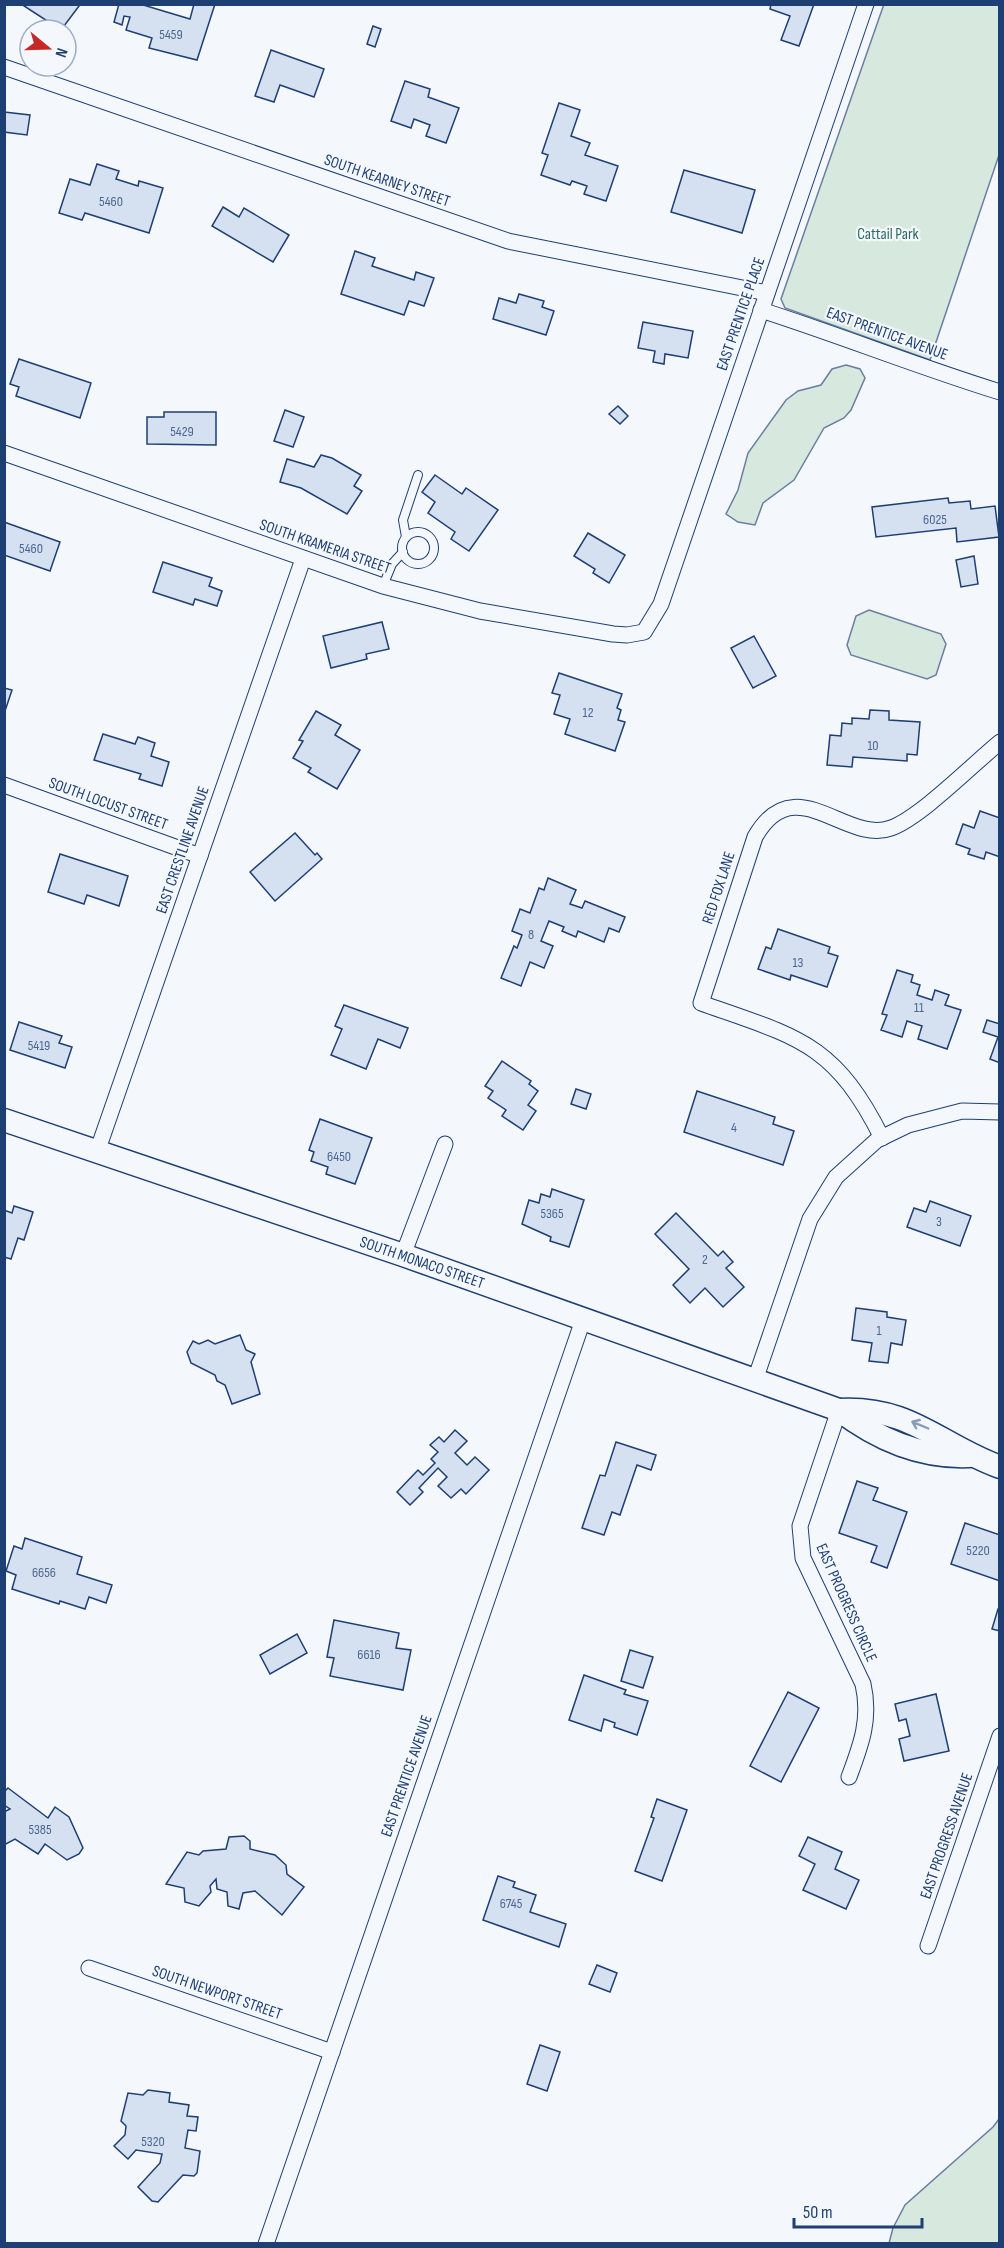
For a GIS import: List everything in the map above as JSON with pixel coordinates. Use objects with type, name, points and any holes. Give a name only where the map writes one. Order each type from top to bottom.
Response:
[{"type":"street","name":"EAST PRENTICE PLACE","points":[[644,632],[661,604],[866,4]]},
{"type":"street","name":"SOUTH KEARNEY STREET","points":[[4,67],[508,241],[767,293]]},
{"type":"street","name":"EAST PRENTICE AVENUE","points":[[761,310],[847,337],[927,369],[999,393]]},
{"type":"street","name":"SOUTH KRAMERIA STREET","points":[[4,453],[383,586],[451,605],[515,618],[613,634],[627,635],[644,632]]},
{"type":"street","name":"EAST CRESTLINE AVENUE","points":[[97,1152],[303,559]]},
{"type":"street","name":"RED FOX LANE","points":[[882,1138],[854,1087],[815,1049],[784,1032],[701,1003],[754,837],[773,814],[797,808],[870,829],[889,829],[913,816],[999,742]]},
{"type":"street","name":"SOUTH LOCUST STREET","points":[[4,785],[200,855]]},
{"type":"street","points":[[755,1380],[810,1219],[836,1177],[861,1153],[882,1138],[908,1125],[944,1114],[981,1110],[999,1112]]},
{"type":"street","name":"SOUTH MONACO STREET","points":[[4,1120],[403,1255],[839,1410],[861,1426],[895,1443],[942,1456],[969,1456],[999,1467]]},
{"type":"street","points":[[403,1255],[445,1144]]},
{"type":"street","name":"EAST PRENTICE AVENUE","points":[[266,2244],[583,1320]]},
{"type":"street","name":"EAST PROGRESS CIRCLE","points":[[839,1410],[800,1526],[800,1542],[803,1558],[863,1684],[867,1702],[864,1737],[849,1778]]},
{"type":"street","name":"EAST PROGRESS AVENUE","points":[[928,1946],[999,1736]]},
{"type":"street","name":"SOUTH NEWPORT STREET","points":[[90,1968],[332,2052]]},
{"type":"lane","points":[[383,586],[392,564],[403,552],[406,537],[403,520],[418,475]]},
{"type":"lane","points":[[403,552],[409,560],[418,564],[428,560],[433,552],[433,542],[426,534],[416,532],[406,537]]},
{"type":"green space","name":"Cattail Park","points":[[884,4],[999,5],[999,155],[930,360],[785,308],[781,299]]},
{"type":"green space","points":[[846,365],[860,369],[865,378],[851,410],[844,418],[824,428],[794,480],[763,503],[755,525],[738,522],[726,514],[738,490],[748,453],[786,400],[798,391],[821,385],[832,369]]},
{"type":"green space","points":[[869,610],[941,634],[946,644],[936,675],[927,679],[851,655],[847,645],[856,616]]},
{"type":"green space","points":[[999,2119],[999,2243],[889,2243],[893,2228],[905,2205],[993,2127]]},
{"type":"building","points":[[21,4],[77,4],[79,6],[70,18],[43,18]]},
{"type":"building","points":[[119,4],[140,4],[190,19],[194,4],[215,4],[197,60],[149,48],[152,38],[126,30],[130,17],[124,16],[122,25],[114,22]]},
{"type":"building","points":[[771,4],[814,4],[799,46],[781,40],[790,16],[770,9]]},
{"type":"building","points":[[373,26],[381,29],[375,47],[367,44]]},
{"type":"building","points":[[271,50],[324,69],[314,97],[280,85],[274,102],[255,96]]},
{"type":"building","points":[[405,81],[430,89],[428,97],[459,108],[446,143],[426,136],[430,125],[414,119],[411,128],[391,121]]},
{"type":"building","points":[[559,103],[580,110],[571,136],[590,143],[585,155],[618,166],[606,201],[584,194],[587,186],[572,181],[570,185],[541,175],[548,155],[542,153]]},
{"type":"building","points":[[4,112],[30,115],[27,135],[4,132]]},
{"type":"building","points":[[97,164],[119,171],[116,179],[138,186],[139,181],[163,188],[149,233],[85,213],[82,220],[59,213],[70,179],[90,185]]},
{"type":"building","points":[[684,170],[755,190],[742,233],[671,212]]},
{"type":"building","points":[[223,207],[239,217],[244,208],[289,235],[273,262],[212,226]]},
{"type":"building","points":[[355,251],[375,258],[372,266],[414,280],[416,272],[434,278],[424,306],[409,301],[404,315],[341,294]]},
{"type":"building","points":[[519,294],[544,301],[542,307],[554,311],[546,335],[493,319],[499,298],[516,303]]},
{"type":"building","points":[[643,322],[693,331],[688,358],[665,354],[664,364],[653,362],[655,351],[638,348]]},
{"type":"building","points":[[19,359],[91,383],[80,418],[16,396],[19,387],[10,384]]},
{"type":"building","points":[[618,406],[628,416],[620,424],[609,414]]},
{"type":"building","points":[[285,410],[304,417],[293,447],[274,441]]},
{"type":"building","points":[[164,412],[216,412],[216,445],[147,444],[147,417],[164,417]]},
{"type":"building","points":[[321,455],[332,458],[361,475],[354,486],[362,491],[347,514],[301,488],[280,482],[287,459],[314,467]]},
{"type":"building","points":[[435,475],[462,494],[466,488],[498,510],[469,551],[451,539],[455,532],[428,513],[435,502],[422,492]]},
{"type":"building","points":[[948,498],[949,503],[970,501],[971,509],[995,506],[999,537],[957,542],[956,528],[876,537],[872,507]]},
{"type":"building","points":[[4,522],[60,542],[50,571],[4,555]]},
{"type":"building","points":[[588,533],[625,555],[609,583],[593,573],[595,569],[574,556]]},
{"type":"building","points":[[974,556],[978,584],[961,587],[956,560]]},
{"type":"building","points":[[163,562],[212,578],[209,586],[222,591],[217,606],[195,599],[193,605],[153,592]]},
{"type":"building","points":[[382,622],[389,649],[366,654],[367,659],[331,668],[323,636]]},
{"type":"building","points":[[754,636],[776,676],[753,688],[731,648]]},
{"type":"building","points":[[559,673],[622,694],[617,708],[621,710],[618,720],[625,722],[615,751],[565,734],[570,719],[554,714],[560,695],[552,693]]},
{"type":"building","points":[[4,688],[12,690],[4,714]]},
{"type":"building","points":[[870,710],[889,711],[889,720],[920,722],[917,755],[907,754],[907,761],[853,757],[852,767],[827,765],[830,735],[841,736],[842,723],[852,724],[852,718],[869,719]]},
{"type":"building","points":[[316,711],[341,725],[335,735],[360,750],[337,789],[308,772],[311,768],[293,758],[303,741],[299,740]]},
{"type":"building","points":[[103,734],[135,744],[138,737],[155,743],[151,756],[169,762],[162,786],[139,779],[141,774],[94,760]]},
{"type":"building","points":[[980,811],[1000,818],[1000,857],[986,852],[984,859],[968,854],[970,849],[956,844],[963,824],[974,828]]},
{"type":"building","points":[[295,833],[315,855],[317,853],[322,859],[275,901],[250,872]]},
{"type":"building","points":[[60,854],[128,876],[119,906],[87,895],[84,904],[48,892]]},
{"type":"building","points":[[548,878],[576,890],[570,904],[582,908],[585,901],[625,917],[619,932],[609,928],[604,942],[578,931],[576,937],[562,931],[564,927],[549,921],[541,941],[553,946],[544,968],[530,962],[521,986],[501,978],[514,946],[517,948],[522,935],[512,931],[520,909],[530,913],[539,888],[544,890]]},
{"type":"building","points":[[778,929],[830,947],[828,953],[838,956],[827,987],[791,975],[790,980],[758,969],[766,947],[771,949]]},
{"type":"building","points":[[897,970],[913,975],[911,982],[920,985],[917,995],[932,1000],[935,990],[949,995],[945,1005],[961,1010],[947,1049],[918,1039],[922,1026],[907,1021],[902,1037],[881,1030],[887,1015],[882,1014]]},
{"type":"building","points":[[344,1005],[408,1028],[400,1048],[378,1039],[366,1069],[331,1055],[342,1029],[335,1026]]},
{"type":"building","points":[[987,1020],[1000,1024],[1000,1063],[990,1059],[998,1037],[983,1032]]},
{"type":"building","points":[[19,1022],[62,1036],[59,1043],[72,1047],[65,1068],[10,1050]]},
{"type":"building","points":[[502,1061],[531,1081],[529,1084],[538,1091],[528,1105],[536,1111],[523,1130],[502,1116],[506,1110],[488,1098],[493,1091],[485,1086]]},
{"type":"building","points":[[576,1089],[591,1094],[586,1109],[571,1104]]},
{"type":"building","points":[[697,1091],[775,1117],[773,1124],[794,1131],[783,1165],[684,1132]]},
{"type":"building","points":[[320,1119],[372,1138],[355,1184],[326,1174],[328,1167],[311,1161],[314,1152],[309,1150]]},
{"type":"building","points":[[552,1189],[584,1200],[569,1247],[550,1241],[551,1237],[522,1224],[529,1200],[539,1203],[541,1194],[550,1197]]},
{"type":"building","points":[[930,1201],[971,1216],[960,1246],[907,1227],[914,1208],[926,1212]]},
{"type":"building","points":[[14,1206],[33,1212],[24,1240],[18,1238],[11,1259],[4,1257],[4,1210],[12,1213]]},
{"type":"building","points":[[676,1213],[718,1256],[723,1251],[733,1262],[726,1268],[744,1287],[723,1307],[705,1288],[690,1303],[673,1285],[689,1269],[655,1234]]},
{"type":"building","points":[[856,1308],[887,1312],[887,1317],[906,1320],[902,1345],[891,1343],[888,1363],[869,1361],[872,1343],[852,1340]]},
{"type":"building","points":[[240,1335],[246,1350],[255,1354],[251,1362],[260,1394],[232,1404],[225,1385],[217,1381],[215,1375],[191,1363],[187,1352],[193,1341],[199,1344],[208,1340],[215,1344]]},
{"type":"building","points":[[455,1430],[467,1441],[455,1453],[467,1465],[475,1457],[489,1470],[466,1494],[461,1489],[451,1498],[438,1486],[447,1477],[438,1468],[419,1488],[423,1492],[410,1505],[397,1492],[418,1470],[423,1475],[435,1463],[431,1459],[438,1452],[430,1445],[439,1437],[444,1442]]},
{"type":"building","points":[[616,1442],[656,1455],[651,1470],[637,1465],[620,1515],[612,1512],[604,1535],[582,1528],[600,1475],[605,1476]]},
{"type":"building","points":[[857,1481],[878,1488],[873,1500],[907,1512],[887,1568],[871,1562],[877,1546],[839,1533]]},
{"type":"building","points":[[965,1523],[1000,1535],[1000,1581],[951,1564]]},
{"type":"building","points":[[25,1538],[82,1557],[77,1574],[112,1585],[106,1603],[89,1597],[85,1609],[60,1601],[59,1604],[12,1589],[16,1575],[6,1571],[14,1546],[22,1549]]},
{"type":"building","points":[[998,1609],[1000,1609],[1000,1631],[992,1629]]},
{"type":"building","points":[[334,1620],[399,1633],[396,1648],[411,1650],[403,1690],[330,1676],[334,1658],[327,1657]]},
{"type":"building","points":[[297,1634],[307,1653],[270,1674],[260,1655]]},
{"type":"building","points":[[630,1650],[653,1657],[643,1688],[621,1681]]},
{"type":"building","points":[[584,1675],[626,1690],[624,1694],[648,1701],[637,1735],[614,1727],[615,1723],[604,1719],[601,1731],[569,1720]]},
{"type":"building","points":[[788,1692],[819,1708],[781,1782],[750,1766]]},
{"type":"building","points":[[936,1694],[949,1751],[904,1761],[899,1739],[910,1736],[906,1719],[899,1721],[895,1704]]},
{"type":"building","points":[[8,1788],[48,1818],[55,1807],[69,1817],[83,1848],[79,1854],[67,1860],[45,1844],[38,1854],[15,1839],[4,1845],[4,1812],[10,1809],[4,1805],[4,1792]]},
{"type":"building","points":[[657,1799],[687,1810],[662,1881],[635,1871],[654,1818],[651,1817]]},
{"type":"building","points":[[244,1836],[250,1841],[250,1849],[275,1855],[286,1865],[287,1874],[304,1887],[282,1915],[255,1891],[243,1893],[239,1909],[228,1906],[227,1892],[217,1889],[216,1879],[210,1886],[211,1892],[199,1906],[185,1902],[184,1888],[166,1884],[187,1852],[199,1855],[203,1851],[226,1849],[229,1837]]},
{"type":"building","points":[[808,1837],[842,1852],[835,1869],[859,1880],[846,1909],[803,1890],[815,1864],[799,1856]]},
{"type":"building","points":[[498,1876],[515,1882],[513,1887],[536,1895],[530,1912],[566,1924],[559,1947],[483,1920]]},
{"type":"building","points":[[597,1965],[617,1973],[610,1992],[589,1984]]},
{"type":"building","points":[[540,2045],[560,2052],[547,2091],[527,2084]]},
{"type":"building","points":[[148,2090],[170,2093],[169,2102],[189,2105],[187,2116],[198,2117],[196,2131],[188,2130],[185,2148],[200,2151],[197,2173],[194,2176],[183,2175],[158,2202],[152,2201],[138,2187],[160,2163],[162,2154],[136,2150],[128,2159],[114,2146],[125,2135],[126,2126],[121,2121],[128,2093],[143,2095]]}]
